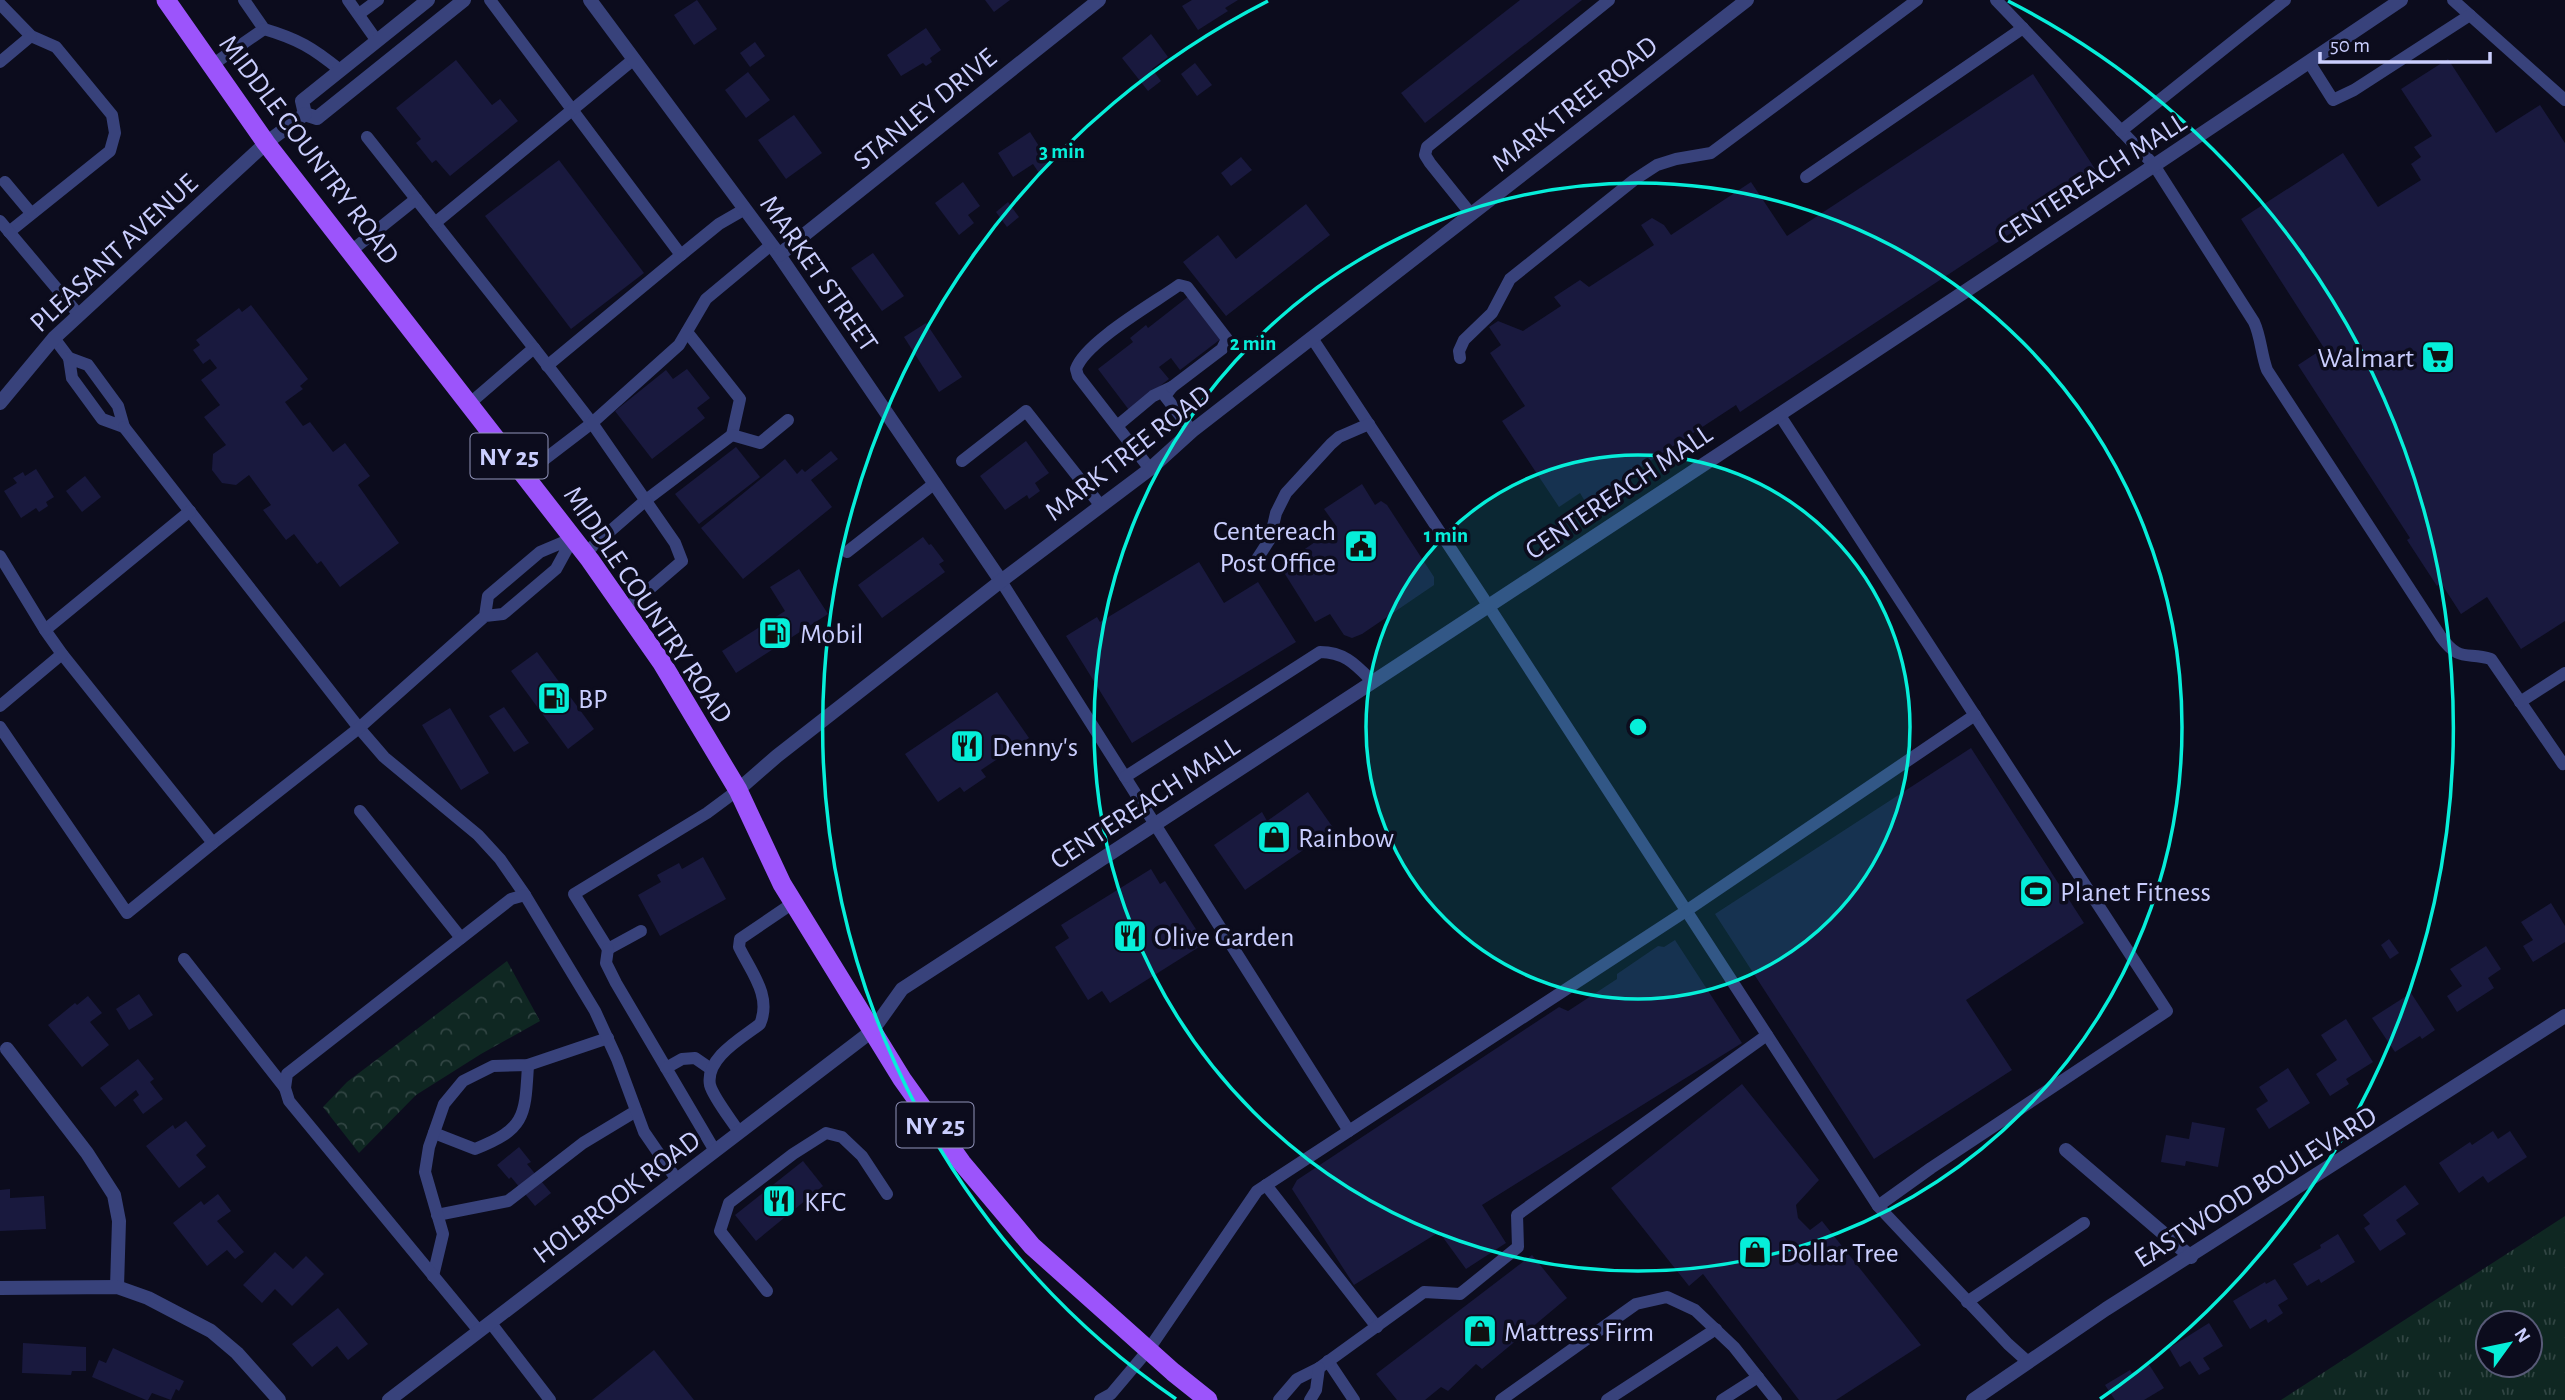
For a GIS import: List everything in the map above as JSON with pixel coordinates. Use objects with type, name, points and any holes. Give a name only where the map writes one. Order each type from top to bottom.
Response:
[{"type":"main road","name":"MIDDLE COUNTRY ROAD","points":[[166,0],[266,143],[579,546],[662,663],[738,790],[782,884],[902,1079],[962,1163],[1032,1246],[1208,1400]]},
{"type":"street","points":[[428,0],[302,101],[305,114],[317,118],[464,0]]},
{"type":"street","name":"MARKET STREET","points":[[590,0],[775,250],[1001,581]]},
{"type":"street","name":"STANLEY DRIVE","points":[[775,250],[1099,0]]},
{"type":"street","name":"CENTEREACH MALL","points":[[872,1031],[902,989],[1489,606],[2401,0]]},
{"type":"street","name":"MARK TREE ROAD","points":[[738,790],[777,756],[1150,469],[1192,431],[1742,1]]},
{"type":"street","name":"PLEASANT AVENUE","points":[[0,403],[54,338],[79,314],[266,143],[305,114]]},
{"type":"street","name":"EASTWOOD BOULEVARD","points":[[1973,1400],[2106,1309],[2565,1016]]},
{"type":"street","name":"HOLBROOK ROAD","points":[[389,1400],[872,1031]]},
{"type":"street","points":[[7,1049],[87,1153],[114,1195],[119,1221],[117,1287]]},
{"type":"street","points":[[2066,1150],[2191,1257]]},
{"type":"street","points":[[0,1288],[117,1287],[148,1298],[211,1331],[237,1353],[279,1400]]},
{"type":"lane","points":[[244,0],[264,29],[293,37],[340,70]]},
{"type":"lane","points":[[348,0],[377,41]]},
{"type":"lane","points":[[359,14],[378,0]]},
{"type":"lane","points":[[490,0],[681,254]]},
{"type":"lane","points":[[1471,215],[1430,163],[1425,155],[1427,146],[1609,0]]},
{"type":"lane","points":[[1460,358],[1459,351],[1464,340],[1492,313],[1510,279],[1634,180],[1657,165],[1711,153],[1917,0]]},
{"type":"lane","points":[[1996,0],[2154,165],[2254,322],[2267,370],[2449,649],[2463,657],[2476,655],[2491,659],[2564,764]]},
{"type":"lane","points":[[2121,131],[2285,0]]},
{"type":"lane","points":[[2453,0],[2565,100]]},
{"type":"lane","points":[[0,4],[30,36],[56,47],[112,115],[115,133],[110,151],[31,213],[4,227],[79,314]]},
{"type":"lane","points":[[2309,62],[2333,100],[2354,90],[2470,15]]},
{"type":"lane","points":[[1807,177],[2023,28]]},
{"type":"lane","points":[[212,65],[264,29]]},
{"type":"lane","points":[[0,62],[30,36]]},
{"type":"lane","points":[[435,223],[634,59]]},
{"type":"lane","points":[[367,137],[592,423],[675,543],[682,561],[625,610]]},
{"type":"lane","points":[[5,187],[31,213]]},
{"type":"lane","points":[[351,251],[416,199]]},
{"type":"lane","points":[[547,366],[681,254],[719,224],[745,209]]},
{"type":"lane","points":[[524,475],[592,423],[680,345],[706,299],[775,250]]},
{"type":"lane","points":[[1117,426],[1153,397],[1172,387],[1217,353],[1227,342],[1187,287],[1179,285],[1107,335],[1078,362],[1076,369],[1078,376],[1150,469]]},
{"type":"lane","points":[[0,727],[127,914],[359,728],[485,616],[503,614],[579,546],[646,500],[732,435],[740,399],[687,332]]},
{"type":"lane","points":[[54,338],[69,358],[72,378],[102,419],[124,427]]},
{"type":"lane","points":[[1312,338],[1878,1206],[2028,1362]]},
{"type":"lane","points":[[469,404],[534,348]]},
{"type":"lane","points":[[69,358],[88,365],[118,406],[124,427],[359,728],[384,757],[478,835],[500,859],[526,895],[595,1011],[608,1038],[643,1132],[677,1180]]},
{"type":"lane","points":[[1172,387],[1165,396],[1192,431]]},
{"type":"lane","points":[[962,461],[1026,411],[1101,506]]},
{"type":"lane","points":[[1779,414],[2167,1011],[1878,1206]]},
{"type":"lane","points":[[732,435],[760,443],[788,419]]},
{"type":"lane","points":[[1256,559],[1270,539],[1276,513],[1286,494],[1339,437],[1369,424]]},
{"type":"lane","points":[[847,552],[935,483]]},
{"type":"lane","points":[[46,631],[190,511]]},
{"type":"lane","points":[[485,616],[488,596],[540,552],[579,546]]},
{"type":"lane","points":[[0,556],[62,654],[213,843]]},
{"type":"lane","points":[[1001,581],[1349,1131]]},
{"type":"lane","points":[[1125,777],[1320,652],[1331,652],[1349,658],[1373,682]]},
{"type":"lane","points":[[0,706],[62,654]]},
{"type":"lane","points":[[2520,702],[2565,673]]},
{"type":"lane","points":[[1100,1400],[1111,1394],[1149,1349],[1257,1191],[1686,911],[1975,715]]},
{"type":"lane","points":[[715,1151],[606,963],[608,949],[574,894],[707,813],[738,790]]},
{"type":"lane","points":[[360,811],[461,938]]},
{"type":"lane","points":[[285,1088],[287,1074],[512,899],[526,895]]},
{"type":"lane","points":[[739,1132],[710,1086],[711,1069],[726,1052],[760,1024],[764,1016],[764,995],[739,947],[740,939],[793,902]]},
{"type":"lane","points":[[608,949],[641,931]]},
{"type":"lane","points":[[184,959],[285,1088],[289,1101],[433,1276],[485,1327],[550,1400]]},
{"type":"lane","points":[[1279,1400],[1297,1378],[1323,1364],[1424,1292],[1460,1294],[1518,1247],[1517,1215],[1767,1035]]},
{"type":"lane","points":[[433,1276],[443,1234],[425,1172],[444,1104],[463,1081],[493,1066],[528,1065],[608,1038]]},
{"type":"lane","points":[[666,1068],[681,1059],[695,1058],[711,1069]]},
{"type":"lane","points":[[434,1133],[475,1149],[497,1140],[516,1126],[523,1116],[528,1065]]},
{"type":"lane","points":[[437,1215],[508,1201],[583,1143],[636,1111]]},
{"type":"lane","points":[[767,1291],[720,1231],[729,1203],[793,1154],[826,1133],[842,1137],[862,1156],[887,1194]]},
{"type":"lane","points":[[1266,1185],[1377,1327]]},
{"type":"lane","points":[[1968,1302],[2084,1223]]},
{"type":"lane","points":[[1501,1400],[1636,1304],[1667,1297],[1695,1310],[1716,1329],[1734,1347],[1776,1400]]},
{"type":"lane","points":[[1607,1400],[1716,1329]]},
{"type":"lane","points":[[1310,1400],[1316,1390],[1323,1364]]},
{"type":"lane","points":[[1323,1364],[1353,1400]]},
{"type":"lane","points":[[1722,1400],[1758,1377]]},
{"type":"green space","points":[[507,961],[540,1021],[416,1095],[359,1153],[323,1107],[347,1082]]},
{"type":"green space","points":[[2565,1216],[2565,1400],[2281,1400]]},
{"type":"building","points":[[697,0],[717,29],[694,45],[674,15]]},
{"type":"building","points":[[985,0],[1010,0],[994,12]]},
{"type":"building","points":[[1192,0],[1238,0],[1225,8],[1228,11],[1198,30],[1182,6]]},
{"type":"building","points":[[1520,0],[1582,0],[1425,123],[1401,93]]},
{"type":"building","points":[[926,28],[941,50],[930,58],[932,62],[926,66],[923,63],[901,76],[887,55]]},
{"type":"building","points":[[1151,34],[1168,57],[1152,69],[1161,81],[1148,91],[1122,58]]},
{"type":"building","points":[[755,42],[765,56],[750,67],[740,53]]},
{"type":"building","name":"Walmart","points":[[2448,59],[2496,133],[2540,105],[2565,143],[2565,621],[2521,649],[2487,597],[2461,614],[2441,583],[2437,586],[2407,540],[2410,538],[2298,365],[2324,348],[2241,219],[2343,153],[2378,207],[2421,180],[2411,164],[2421,157],[2414,147],[2432,136],[2401,89]]},
{"type":"building","points":[[456,60],[492,105],[500,99],[518,121],[450,176],[436,160],[432,163],[416,143],[421,139],[396,108]]},
{"type":"building","points":[[1195,63],[1212,85],[1197,96],[1181,74]]},
{"type":"building","points":[[748,72],[770,100],[746,118],[725,90]]},
{"type":"building","points":[[2033,74],[2099,175],[1740,412],[1736,405],[1586,503],[1580,493],[1559,507],[1502,421],[1525,406],[1490,353],[1501,345],[1489,327],[1498,321],[1523,331],[1561,306],[1554,297],[1580,280],[1589,287],[1654,245],[1641,225],[1652,218],[1664,225],[1671,235],[1751,182],[1787,236]]},
{"type":"building","points":[[794,115],[822,153],[786,179],[758,140]]},
{"type":"building","points":[[1030,132],[1051,165],[1039,173],[1033,164],[1013,177],[998,153]]},
{"type":"building","points":[[1241,157],[1252,170],[1231,186],[1221,173]]},
{"type":"building","points":[[559,160],[644,273],[571,329],[485,216]]},
{"type":"building","points":[[963,182],[980,206],[968,215],[974,223],[959,235],[935,203]]},
{"type":"building","points":[[1008,202],[1019,217],[1007,227],[996,212]]},
{"type":"building","points":[[1306,204],[1330,235],[1226,316],[1183,262],[1218,235],[1236,259]]},
{"type":"building","points":[[873,253],[904,296],[882,311],[851,268]]},
{"type":"building","points":[[1189,296],[1222,338],[1180,370],[1171,358],[1159,367],[1169,379],[1129,410],[1098,369],[1133,342],[1130,338],[1146,325],[1148,328]]},
{"type":"building","points":[[251,305],[308,379],[300,386],[303,389],[285,402],[303,426],[310,422],[333,452],[345,443],[370,476],[358,485],[399,543],[340,587],[321,561],[317,564],[294,534],[286,540],[263,510],[271,505],[249,475],[236,485],[222,483],[212,470],[213,454],[226,445],[204,417],[220,405],[201,380],[217,368],[210,359],[203,364],[193,350],[200,345],[196,340],[239,308],[242,312]]},
{"type":"building","points":[[926,323],[962,377],[939,392],[904,337]]},
{"type":"building","points":[[687,369],[710,398],[697,408],[705,418],[652,459],[615,411],[666,370],[673,379]]},
{"type":"building","points":[[1026,441],[1049,473],[1035,483],[1040,491],[1029,499],[1027,495],[1005,510],[980,476]]},
{"type":"building","points":[[736,447],[760,477],[699,524],[675,494]]},
{"type":"building","points":[[831,451],[838,459],[811,480],[832,507],[743,579],[701,528],[785,459],[797,474],[802,469],[805,472]]},
{"type":"building","points":[[36,469],[54,497],[46,502],[48,506],[39,512],[36,508],[21,518],[4,491],[17,483],[13,478],[23,472],[25,476]]},
{"type":"building","points":[[85,476],[101,497],[82,512],[66,491]]},
{"type":"building","name":"Centereach Post Office","points":[[1362,484],[1375,505],[1381,501],[1387,505],[1434,577],[1434,585],[1352,638],[1344,635],[1330,614],[1315,622],[1280,566],[1337,527],[1324,509]]},
{"type":"building","points":[[923,537],[944,561],[939,564],[945,572],[882,618],[858,585]]},
{"type":"building","points":[[1199,562],[1224,603],[1258,582],[1296,642],[1132,743],[1066,636],[1097,617],[1100,622]]},
{"type":"building","name":"Mobil","points":[[799,569],[828,614],[736,673],[722,651],[785,611],[770,587]]},
{"type":"building","points":[[537,652],[594,729],[568,749],[511,671]]},
{"type":"building","name":"Denny's","points":[[997,692],[1029,738],[981,770],[986,777],[964,792],[960,787],[938,802],[905,754]]},
{"type":"building","points":[[504,707],[529,743],[514,752],[489,716]]},
{"type":"building","points":[[450,708],[489,773],[461,790],[422,725]]},
{"type":"building","points":[[1971,748],[2084,923],[1966,1000],[2012,1070],[1874,1159],[1715,914]]},
{"type":"building","name":"Rainbow","points":[[1308,792],[1334,829],[1245,890],[1214,845],[1262,812],[1267,821]]},
{"type":"building","points":[[703,857],[726,899],[660,936],[638,895],[661,882],[657,875],[679,863],[682,869]]},
{"type":"building","name":"Olive Garden","points":[[1151,869],[1160,884],[1165,881],[1197,931],[1191,935],[1199,947],[1110,1003],[1102,991],[1088,1000],[1055,947],[1069,938],[1061,925]]},
{"type":"building","points":[[2551,903],[2565,926],[2565,942],[2533,962],[2523,946],[2533,940],[2521,922]]},
{"type":"building","points":[[2389,939],[2399,953],[2390,959],[2381,945]]},
{"type":"building","points":[[1675,940],[1742,1043],[1482,1205],[1506,1243],[1466,1269],[1439,1232],[1354,1285],[1292,1189],[1297,1180],[1559,1007],[1568,1011],[1617,979],[1617,974],[1658,946],[1664,947]]},
{"type":"building","points":[[2486,946],[2501,969],[2488,978],[2494,988],[2457,1012],[2447,996],[2462,986],[2450,969]]},
{"type":"building","points":[[2411,993],[2435,1030],[2395,1052],[2372,1018]]},
{"type":"building","points":[[139,994],[153,1015],[129,1030],[116,1009]]},
{"type":"building","points":[[88,996],[102,1013],[90,1022],[109,1045],[82,1067],[48,1025]]},
{"type":"building","points":[[2346,1019],[2373,1062],[2346,1079],[2349,1084],[2330,1096],[2316,1074],[2337,1060],[2321,1035]]},
{"type":"building","points":[[138,1059],[154,1079],[150,1082],[163,1099],[143,1114],[133,1100],[139,1095],[136,1090],[115,1107],[100,1088]]},
{"type":"building","points":[[2288,1068],[2310,1103],[2269,1129],[2256,1109],[2268,1101],[2259,1087]]},
{"type":"building","name":"Dollar Tree","points":[[1742,1084],[1819,1180],[1796,1205],[1798,1218],[1810,1230],[1822,1221],[1921,1345],[1836,1400],[1799,1400],[1703,1274],[1689,1286],[1611,1188]]},
{"type":"building","points":[[186,1121],[206,1146],[196,1155],[206,1167],[179,1188],[146,1146],[173,1125],[175,1129]]},
{"type":"building","points":[[2192,1122],[2225,1128],[2218,1167],[2186,1161],[2185,1166],[2161,1162],[2166,1135],[2189,1139]]},
{"type":"building","points":[[2493,1131],[2498,1139],[2510,1131],[2527,1157],[2488,1183],[2483,1176],[2459,1193],[2439,1163],[2470,1142],[2472,1145]]},
{"type":"building","points":[[519,1147],[531,1162],[527,1164],[551,1193],[535,1206],[511,1177],[509,1179],[497,1165]]},
{"type":"building","name":"KFC","points":[[803,1161],[823,1186],[756,1241],[735,1215]]},
{"type":"building","points":[[2405,1185],[2419,1204],[2396,1220],[2406,1234],[2380,1251],[2364,1228],[2370,1224],[2363,1215]]},
{"type":"building","points":[[10,1189],[10,1198],[44,1196],[46,1229],[0,1231],[0,1190]]},
{"type":"building","points":[[218,1194],[231,1211],[217,1221],[244,1252],[235,1259],[227,1250],[207,1266],[173,1223],[201,1201],[204,1205]]},
{"type":"building","points":[[2338,1234],[2355,1262],[2321,1283],[2319,1279],[2307,1286],[2293,1264],[2321,1248],[2320,1245]]},
{"type":"building","points":[[275,1252],[293,1269],[306,1256],[324,1274],[292,1306],[275,1289],[262,1303],[243,1285]]},
{"type":"building","name":"Mattress Firm","points":[[1532,1255],[1567,1298],[1482,1369],[1476,1364],[1448,1391],[1441,1387],[1425,1400],[1397,1400],[1376,1374]]},
{"type":"building","points":[[2275,1279],[2288,1299],[2278,1305],[2283,1313],[2268,1323],[2266,1319],[2250,1329],[2233,1301]]},
{"type":"building","points":[[338,1308],[368,1344],[348,1360],[337,1346],[312,1367],[292,1344]]},
{"type":"building","points":[[2209,1323],[2223,1346],[2203,1358],[2210,1369],[2199,1375],[2190,1361],[2180,1367],[2169,1348]]},
{"type":"building","points":[[23,1343],[86,1347],[86,1371],[72,1371],[71,1375],[22,1373]]},
{"type":"building","points":[[113,1348],[184,1381],[179,1391],[176,1389],[171,1400],[152,1393],[146,1400],[92,1377],[99,1360],[106,1363]]},
{"type":"building","points":[[654,1350],[694,1400],[592,1400]]},
{"type":"building","points":[[2148,1363],[2164,1388],[2144,1400],[2115,1400],[2105,1385]]},
{"type":"place","name":"Walmart","points":[[2438,357]]},
{"type":"place","name":"Centereach Post Office","points":[[1361,546]]},
{"type":"place","name":"Mobil","points":[[775,633]]},
{"type":"place","name":"BP","points":[[554,698]]},
{"type":"place","name":"Denny's","points":[[967,746]]},
{"type":"place","name":"Rainbow","points":[[1274,837]]},
{"type":"place","name":"Planet Fitness","points":[[2036,891]]},
{"type":"place","name":"Olive Garden","points":[[1130,936]]},
{"type":"place","name":"KFC","points":[[779,1201]]},
{"type":"place","name":"Dollar Tree","points":[[1755,1252]]},
{"type":"place","name":"Mattress Firm","points":[[1480,1331]]}]
